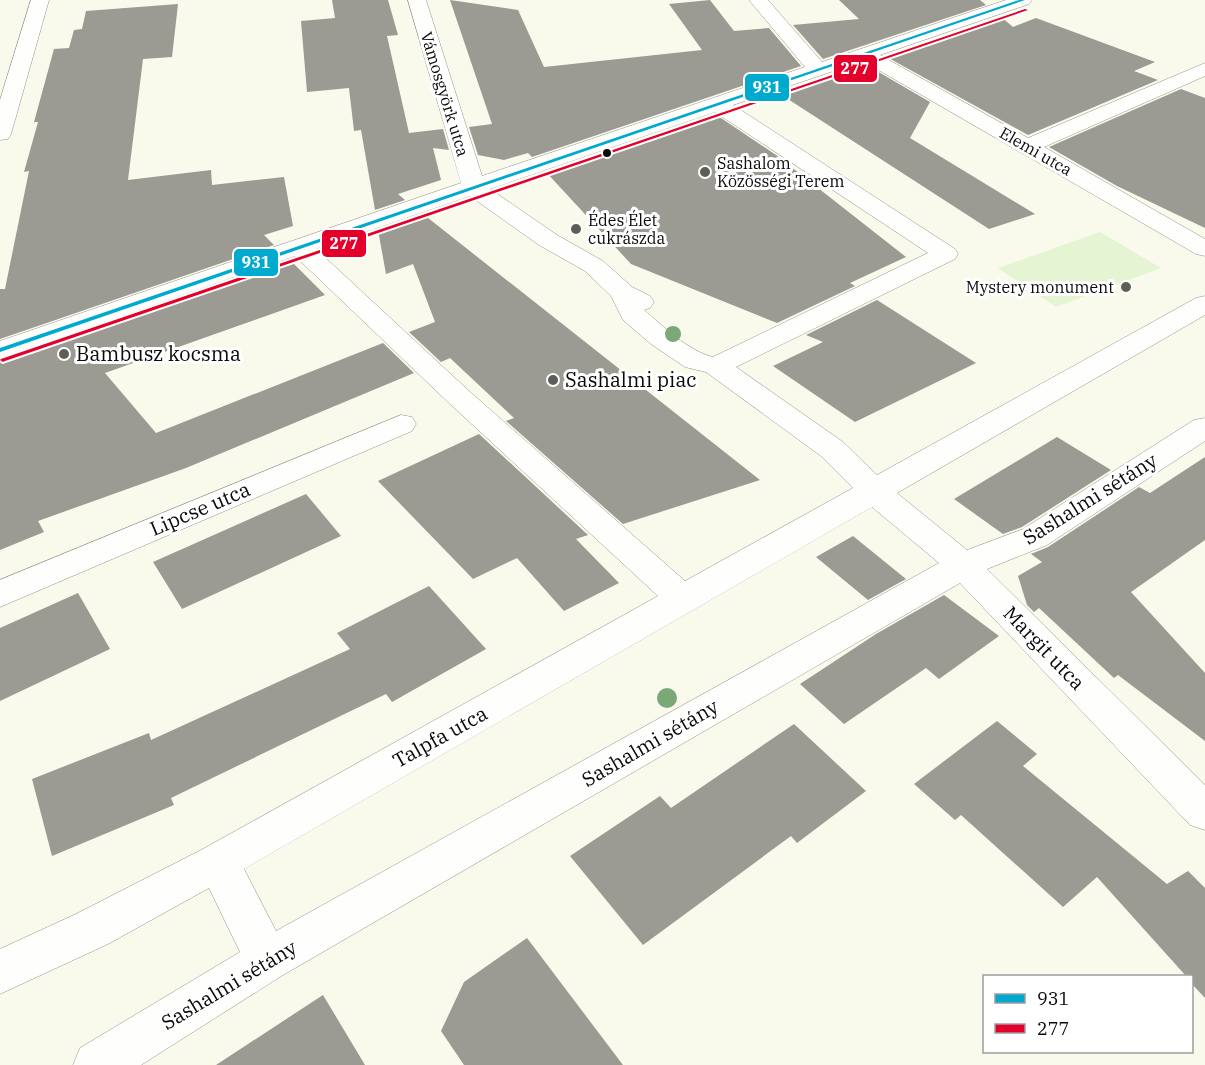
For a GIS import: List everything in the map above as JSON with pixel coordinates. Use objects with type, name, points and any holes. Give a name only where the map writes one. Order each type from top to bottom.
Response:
[{"type":"street","points":[[0,134],[40,0]]},
{"type":"street","name":"Vámosgyörk utca","points":[[417,0],[474,188]]},
{"type":"street","points":[[758,0],[818,70]]},
{"type":"street","points":[[0,350],[1023,0]]},
{"type":"street","name":"Elemi utca","points":[[865,54],[1205,249]]},
{"type":"street","points":[[1029,146],[1205,69]]},
{"type":"street","points":[[716,366],[946,254],[718,105]]},
{"type":"street","name":"Margit utca","points":[[474,188],[548,240],[594,266],[623,293],[632,315],[661,338],[695,361],[716,366],[832,449],[875,492],[963,565],[1205,812]]},
{"type":"street","points":[[299,246],[459,397],[684,600]]},
{"type":"street","points":[[875,492],[1205,304]]},
{"type":"street","name":"Lipcse utca","points":[[0,594],[400,424]]},
{"type":"street","name":"Sashalmi sétány","points":[[97,1065],[267,960],[963,565],[1035,537],[1205,427]]},
{"type":"street","name":"Talpfa utca","points":[[0,972],[92,929],[218,862],[875,492]]},
{"type":"street","points":[[218,862],[267,960]]},
{"type":"green space","points":[[1100,232],[1161,268],[1056,307],[998,268]]},
{"type":"building","points":[[332,0],[388,0],[398,35],[387,36],[409,133],[443,129],[449,150],[433,148],[441,180],[398,194],[405,200],[375,210],[361,130],[354,131],[349,88],[307,92],[301,21],[335,18]]},
{"type":"building","points":[[450,0],[518,10],[544,67],[702,50],[669,4],[710,0],[734,31],[769,28],[801,66],[532,157],[528,153],[504,160],[478,155],[469,127],[492,124]]},
{"type":"building","points":[[839,0],[980,0],[986,5],[823,59],[793,25],[859,19]]},
{"type":"building","points":[[178,4],[172,57],[143,59],[128,180],[211,170],[212,185],[284,177],[293,226],[264,235],[274,245],[0,339],[0,289],[5,289],[29,171],[24,172],[38,122],[34,122],[54,49],[69,48],[74,30],[82,29],[86,11]]},
{"type":"building","points":[[1000,16],[1013,27],[1036,18],[1155,62],[1134,71],[1158,80],[1028,135],[885,56]]},
{"type":"building","points":[[863,63],[930,102],[910,138],[1035,214],[989,229],[777,92]]},
{"type":"building","points":[[1181,89],[1205,98],[1205,228],[1117,186],[1049,147]]},
{"type":"building","points":[[715,114],[776,155],[906,257],[850,283],[855,286],[777,323],[631,264],[546,172]]},
{"type":"building","name":"Sashalmi piac","points":[[423,214],[760,480],[623,524],[506,421],[514,418],[450,358],[441,362],[409,332],[435,322],[413,264],[386,274],[378,230]]},
{"type":"building","points":[[290,260],[325,295],[105,373],[156,433],[383,343],[414,373],[186,468],[38,521],[44,532],[0,550],[0,360]]},
{"type":"building","points":[[877,300],[976,363],[855,422],[773,366],[823,342],[806,335]]},
{"type":"building","points":[[479,434],[588,535],[576,539],[619,583],[564,611],[517,558],[473,579],[378,481]]},
{"type":"building","points":[[1057,437],[1111,470],[1022,527],[1003,534],[954,499]]},
{"type":"building","points":[[1205,457],[1205,540],[1131,592],[1205,673],[1205,741],[1118,675],[1114,678],[1039,608],[1034,612],[1027,605],[1018,576],[1042,562],[1031,554],[1048,547],[1139,487],[1150,493]]},
{"type":"building","points":[[306,494],[341,536],[182,609],[153,562]]},
{"type":"building","points":[[853,536],[906,579],[868,600],[816,557]]},
{"type":"building","points":[[429,586],[486,649],[392,702],[386,694],[171,798],[174,805],[52,856],[32,779],[149,733],[151,740],[350,649],[337,633]]},
{"type":"building","points":[[78,593],[110,649],[0,701],[0,628]]},
{"type":"building","points":[[944,595],[999,636],[939,679],[926,668],[844,724],[800,684],[876,634]]},
{"type":"building","points":[[997,721],[1037,754],[1023,766],[1167,884],[1188,871],[1205,888],[1205,998],[1193,985],[1193,975],[1185,975],[1097,877],[1063,907],[961,815],[955,820],[914,784]]},
{"type":"building","points":[[794,724],[866,791],[797,843],[791,836],[643,945],[570,856],[660,796],[671,808]]},
{"type":"building","points":[[527,938],[623,1065],[464,1065],[441,1031],[464,982]]},
{"type":"building","points":[[323,995],[365,1065],[216,1065]]},
{"type":"transit line","name":"931","points":[[0,350],[1023,0]]},
{"type":"transit line","name":"277","points":[[3,360],[1026,10]]},
{"type":"place","name":"Sashalom Közösségi Terem","points":[[705,172]]},
{"type":"place","name":"Édes Élet cukrászda","points":[[576,229]]},
{"type":"place","name":"Mystery monument","points":[[1126,287]]},
{"type":"place","name":"Bambusz kocsma","points":[[64,354]]},
{"type":"place","name":"Sashalmi piac","points":[[553,380]]}]
